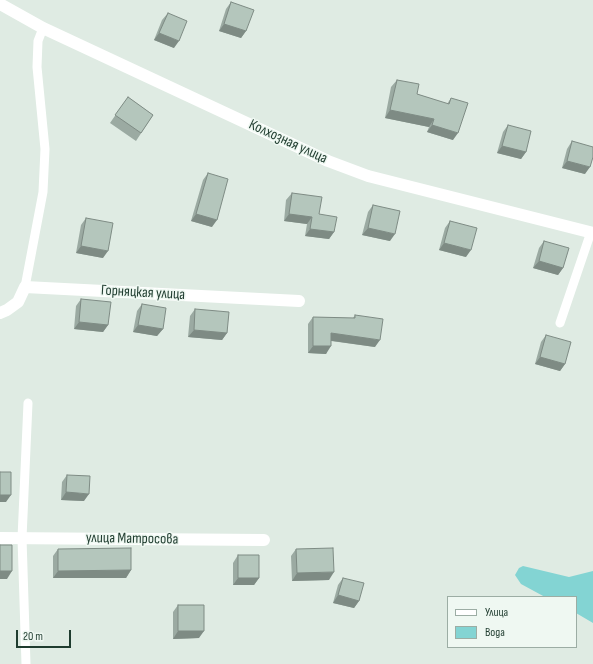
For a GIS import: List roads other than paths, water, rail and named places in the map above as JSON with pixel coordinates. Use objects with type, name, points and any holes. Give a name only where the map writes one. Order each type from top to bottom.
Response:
[{"type":"street","name":"Колхозная улица","points":[[0,4],[43,28],[328,161],[368,176],[592,233]]},
{"type":"street","name":"Горняцкая улица","points":[[25,287],[299,301]]},
{"type":"street","points":[[0,313],[8,310],[18,302],[25,287]]},
{"type":"street","name":"улица Матросова","points":[[0,538],[264,540]]},
{"type":"lane","points":[[25,287],[43,192],[45,149],[37,67],[38,41],[43,28]]},
{"type":"lane","points":[[560,323],[592,233]]},
{"type":"lane","points":[[26,664],[22,538],[28,403]]},
{"type":"water","points":[[523,566],[569,577],[593,571],[593,623],[577,614],[577,596],[543,596],[521,584],[515,575],[519,568]]}]
